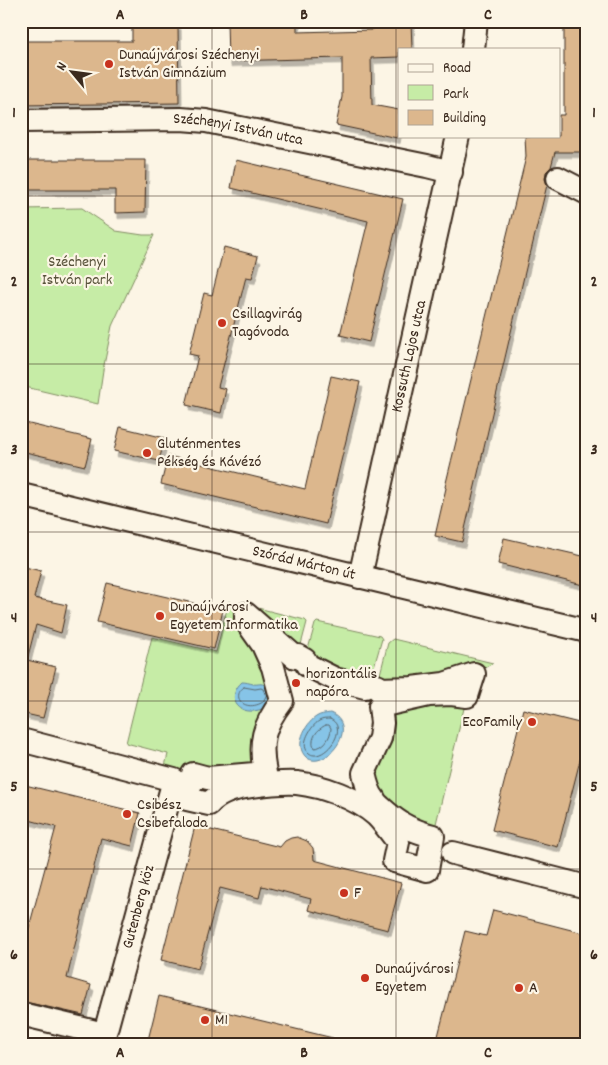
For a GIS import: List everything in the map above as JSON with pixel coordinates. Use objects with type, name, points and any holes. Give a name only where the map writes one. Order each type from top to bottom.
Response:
[{"type":"street","points":[[473,48],[476,21]]},
{"type":"street","name":"Széchenyi István utca","points":[[21,121],[180,119],[206,121],[451,172]]},
{"type":"street","name":"Kossuth Lajos utca","points":[[360,577],[458,138]]},
{"type":"street","points":[[558,178],[587,193]]},
{"type":"street","name":"Szórád Márton út","points":[[21,495],[587,631]]},
{"type":"street","points":[[246,614],[295,657],[298,656],[305,660],[307,665],[335,679],[365,687],[369,684],[377,686],[378,689],[412,688],[444,684],[474,674],[467,696],[451,694],[429,695],[380,706],[382,723],[380,738],[364,774],[368,788],[373,799],[380,807],[398,822],[416,832],[433,836],[427,870],[394,861],[398,842],[386,826],[363,807],[348,798],[332,792],[297,783],[261,784],[225,793],[213,799],[209,804],[187,799],[194,774],[208,778],[265,773],[262,758],[262,740],[272,713],[282,701],[272,667],[263,646],[246,621],[246,614]]},
{"type":"street","name":"Gutenberg köz","points":[[21,740],[174,780],[103,1039],[21,1014]]},
{"type":"street","points":[[453,853],[587,887]]},
{"type":"green space","name":"Széchenyi István park","points":[[82,208],[116,231],[154,235],[112,326],[98,404],[21,386],[21,209]]},
{"type":"green space","points":[[229,601],[246,621],[273,667],[265,773],[193,774],[165,766],[168,754],[126,743],[152,637],[216,652]]},
{"type":"green space","points":[[250,606],[307,622],[298,656]]},
{"type":"green space","points":[[317,622],[380,636],[382,639],[369,684],[305,660]]},
{"type":"green space","points":[[393,639],[493,663],[474,674],[377,686],[388,643]]},
{"type":"green space","points":[[467,696],[433,836],[373,799],[380,706]]},
{"type":"water","points":[[242,682],[267,686],[271,696],[263,709],[247,711],[238,706],[234,697]]},
{"type":"water","points":[[330,713],[339,719],[342,728],[337,746],[322,759],[314,760],[306,757],[301,747],[302,736],[305,730],[316,717]]},
{"type":"building","points":[[227,21],[297,21],[297,32],[372,30],[371,21],[411,21],[412,48],[398,48],[398,57],[371,58],[372,105],[398,110],[397,138],[336,125],[342,97],[342,58],[228,61]]},
{"type":"building","points":[[564,21],[587,21],[587,152],[555,152],[551,167],[546,172],[545,179],[547,185],[462,542],[435,536],[445,487],[526,157],[525,138],[560,138],[560,115],[564,115]]},
{"type":"building","name":"Dunaújvárosi Széchenyi István Gimnázium","points":[[132,24],[178,24],[179,103],[21,105],[21,41],[132,41]]},
{"type":"building","points":[[21,160],[146,160],[145,212],[115,213],[115,190],[21,190]]},
{"type":"building","points":[[236,160],[403,199],[369,342],[340,335],[368,221],[231,188]]},
{"type":"building","name":"Csillagvirág Tagóvoda","points":[[224,247],[258,256],[252,278],[246,277],[218,387],[226,389],[221,413],[186,405],[198,356],[189,354],[204,293],[212,295]]},
{"type":"building","points":[[331,376],[360,382],[326,524],[161,484],[168,456],[305,489]]},
{"type":"building","points":[[21,422],[92,439],[85,466],[21,451]]},
{"type":"building","points":[[120,427],[165,438],[159,461],[114,451]]},
{"type":"building","points":[[504,538],[587,557],[587,586],[498,564]]},
{"type":"building","points":[[21,566],[41,571],[34,598],[67,605],[61,633],[36,625],[27,660],[56,667],[43,718],[21,713]]},
{"type":"building","name":"Dunaújvárosi Egyetem Informatika","points":[[107,583],[223,610],[214,649],[97,622]]},
{"type":"building","points":[[523,709],[587,725],[587,733],[558,847],[492,830]]},
{"type":"building","points":[[21,784],[140,813],[132,846],[101,838],[67,978],[91,985],[83,1015],[21,1001],[21,957],[56,827],[21,818]]},
{"type":"building","name":"F","points":[[195,826],[280,847],[285,841],[297,837],[307,841],[313,848],[314,860],[401,883],[388,930],[308,910],[311,899],[262,886],[259,898],[220,888],[198,969],[161,960]]},
{"type":"building","name":"A","points":[[493,910],[587,934],[587,1044],[451,1044],[437,1040],[465,931],[486,936]]},
{"type":"building","name":"M1","points":[[159,996],[333,1038],[332,1044],[147,1044]]},
{"type":"place","name":"Dunaújvárosi Széchenyi István Gimnázium","points":[[109,64]]},
{"type":"place","name":"Csillagvirág Tagóvoda","points":[[222,323]]},
{"type":"place","name":"Gluténmentes Pékség és Kávézó","points":[[147,453]]},
{"type":"place","name":"Dunaújvárosi Egyetem Informatika","points":[[160,616]]},
{"type":"place","name":"horizontális napóra","points":[[296,683]]},
{"type":"place","name":"EcoFamily","points":[[532,722]]},
{"type":"place","name":"Csibész Csibefaloda","points":[[127,814]]},
{"type":"place","name":"F","points":[[344,893]]},
{"type":"place","name":"Dunaújvárosi Egyetem","points":[[365,978]]},
{"type":"place","name":"A","points":[[519,988]]},
{"type":"place","name":"M1","points":[[205,1020]]}]
